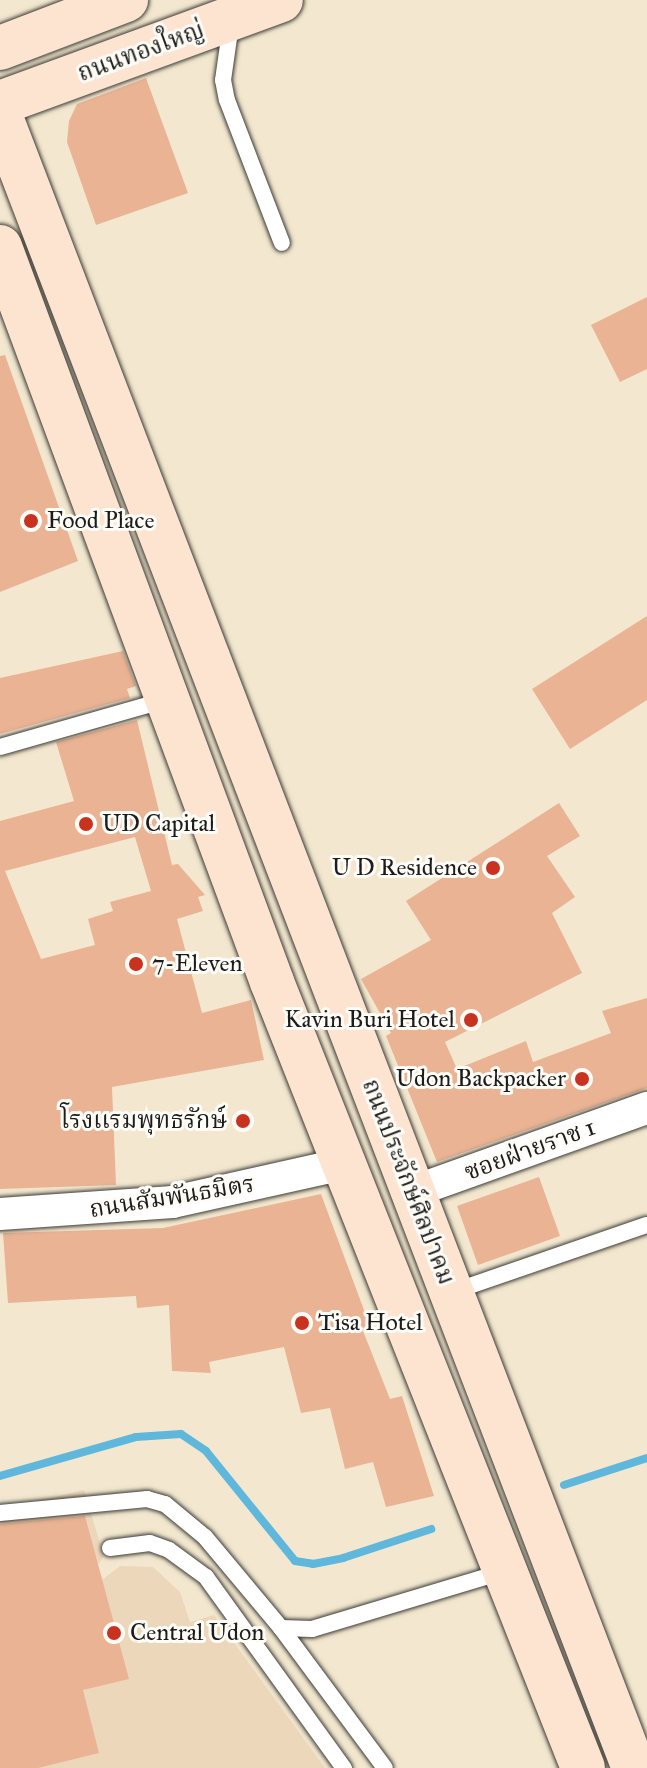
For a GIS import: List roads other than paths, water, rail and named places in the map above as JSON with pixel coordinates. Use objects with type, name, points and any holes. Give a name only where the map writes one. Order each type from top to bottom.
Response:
[{"type":"street","points":[[0,48],[126,0]]},
{"type":"street","name":"ถนนทองใหญ่","points":[[0,103],[281,0]]},
{"type":"street","name":"ถนนประจักษ์ศิลปาคม","points":[[0,115],[634,1768]]},
{"type":"street","points":[[0,247],[132,611],[343,1164],[583,1768]]},
{"type":"street","points":[[132,611],[182,595]]},
{"type":"street","points":[[166,699],[216,683]]},
{"type":"street","name":"ซอยฝ่ายราช 1","points":[[412,1192],[647,1108]]},
{"type":"street","points":[[343,1164],[394,1144]]},
{"type":"street","name":"ถนนสัมพันธมิตร","points":[[0,1214],[173,1202],[343,1164]]},
{"type":"street","points":[[503,1572],[553,1556]]},
{"type":"lane","points":[[232,18],[223,80],[227,100],[282,243]]},
{"type":"lane","points":[[0,747],[166,699]]},
{"type":"lane","points":[[451,1292],[647,1225]]},
{"type":"lane","points":[[0,1513],[147,1499],[165,1504],[205,1537],[281,1628],[385,1768]]},
{"type":"lane","points":[[110,1548],[150,1543],[169,1550],[206,1577],[344,1768]]},
{"type":"lane","points":[[281,1628],[312,1629],[503,1572]]},
{"type":"waterway","points":[[0,1476],[136,1437],[181,1434],[206,1451],[295,1561],[313,1564],[343,1558],[431,1529]]},
{"type":"waterway","points":[[564,1485],[647,1458]]},
{"type":"place","name":"Food Place","points":[[31,521]]},
{"type":"place","name":"UD Capital","points":[[86,824]]},
{"type":"place","name":"U D Residence","points":[[493,868]]},
{"type":"place","name":"7-Eleven","points":[[136,964]]},
{"type":"place","name":"Kavin Buri Hotel","points":[[471,1020]]},
{"type":"place","name":"Udon Backpacker","points":[[582,1079]]},
{"type":"place","name":"โรงเเรมพุทธรักษ์","points":[[243,1121]]},
{"type":"place","name":"Tisa Hotel","points":[[302,1323]]},
{"type":"place","name":"Central Udon","points":[[114,1633]]}]
